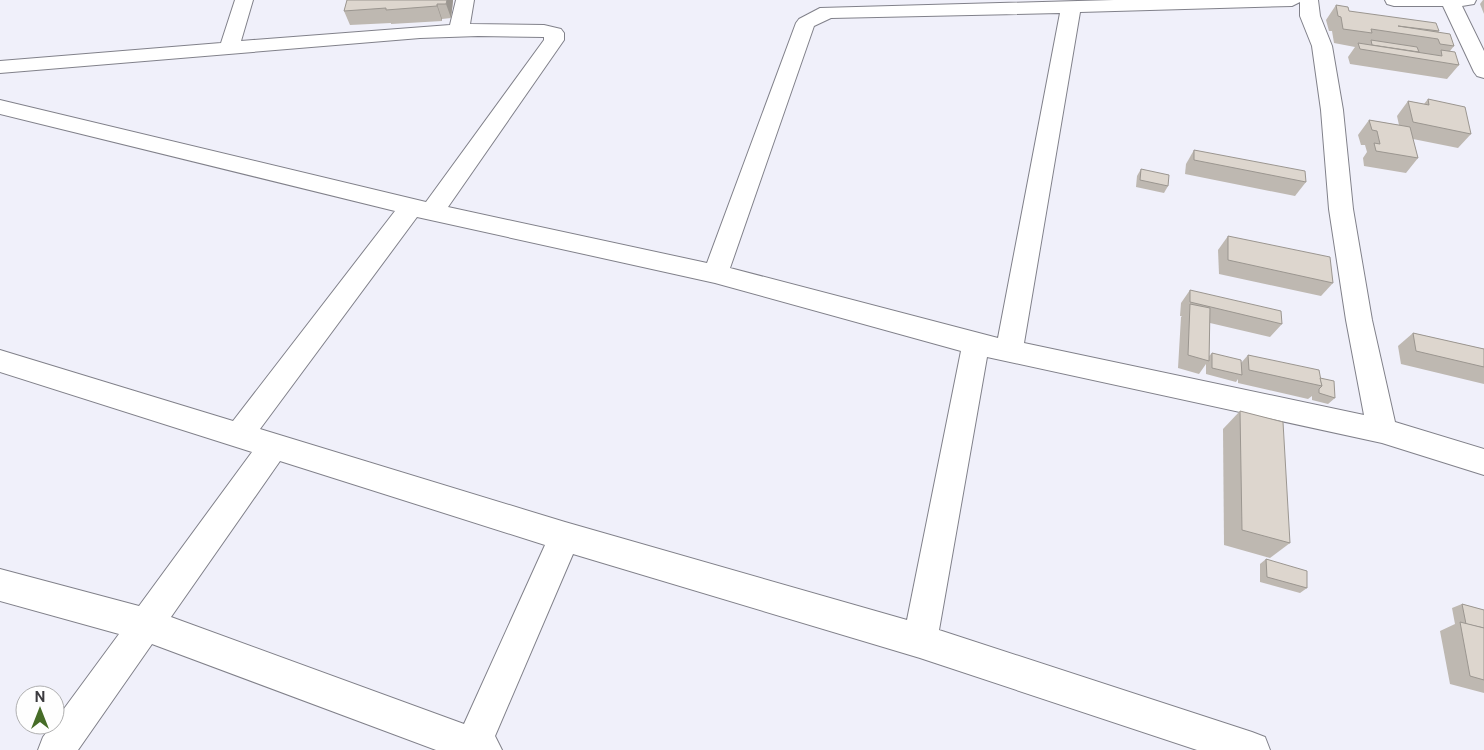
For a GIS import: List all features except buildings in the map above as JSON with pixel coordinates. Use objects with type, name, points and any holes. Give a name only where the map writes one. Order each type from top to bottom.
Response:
[{"type":"street","points":[[229,48],[244,0]]},
{"type":"street","points":[[459,30],[465,0]]},
{"type":"street","points":[[715,274],[806,23],[827,12],[876,5],[1292,0]]},
{"type":"street","points":[[1309,0],[1310,16],[1322,46],[1332,110],[1341,209],[1359,320],[1382,431]]},
{"type":"street","points":[[1394,0],[1459,1],[1484,72]]},
{"type":"street","points":[[1008,350],[1080,4]]},
{"type":"street","points":[[0,68],[459,30],[544,31],[554,33],[554,40],[422,210],[239,436]]},
{"type":"street","points":[[0,107],[422,210],[715,274],[976,344],[1382,431],[1484,462]]},
{"type":"street","points":[[920,641],[976,344]]},
{"type":"street","points":[[0,361],[566,537],[920,641],[1252,750]]},
{"type":"street","points":[[56,750],[274,447]]},
{"type":"street","points":[[0,585],[147,625],[476,749],[566,537]]}]
